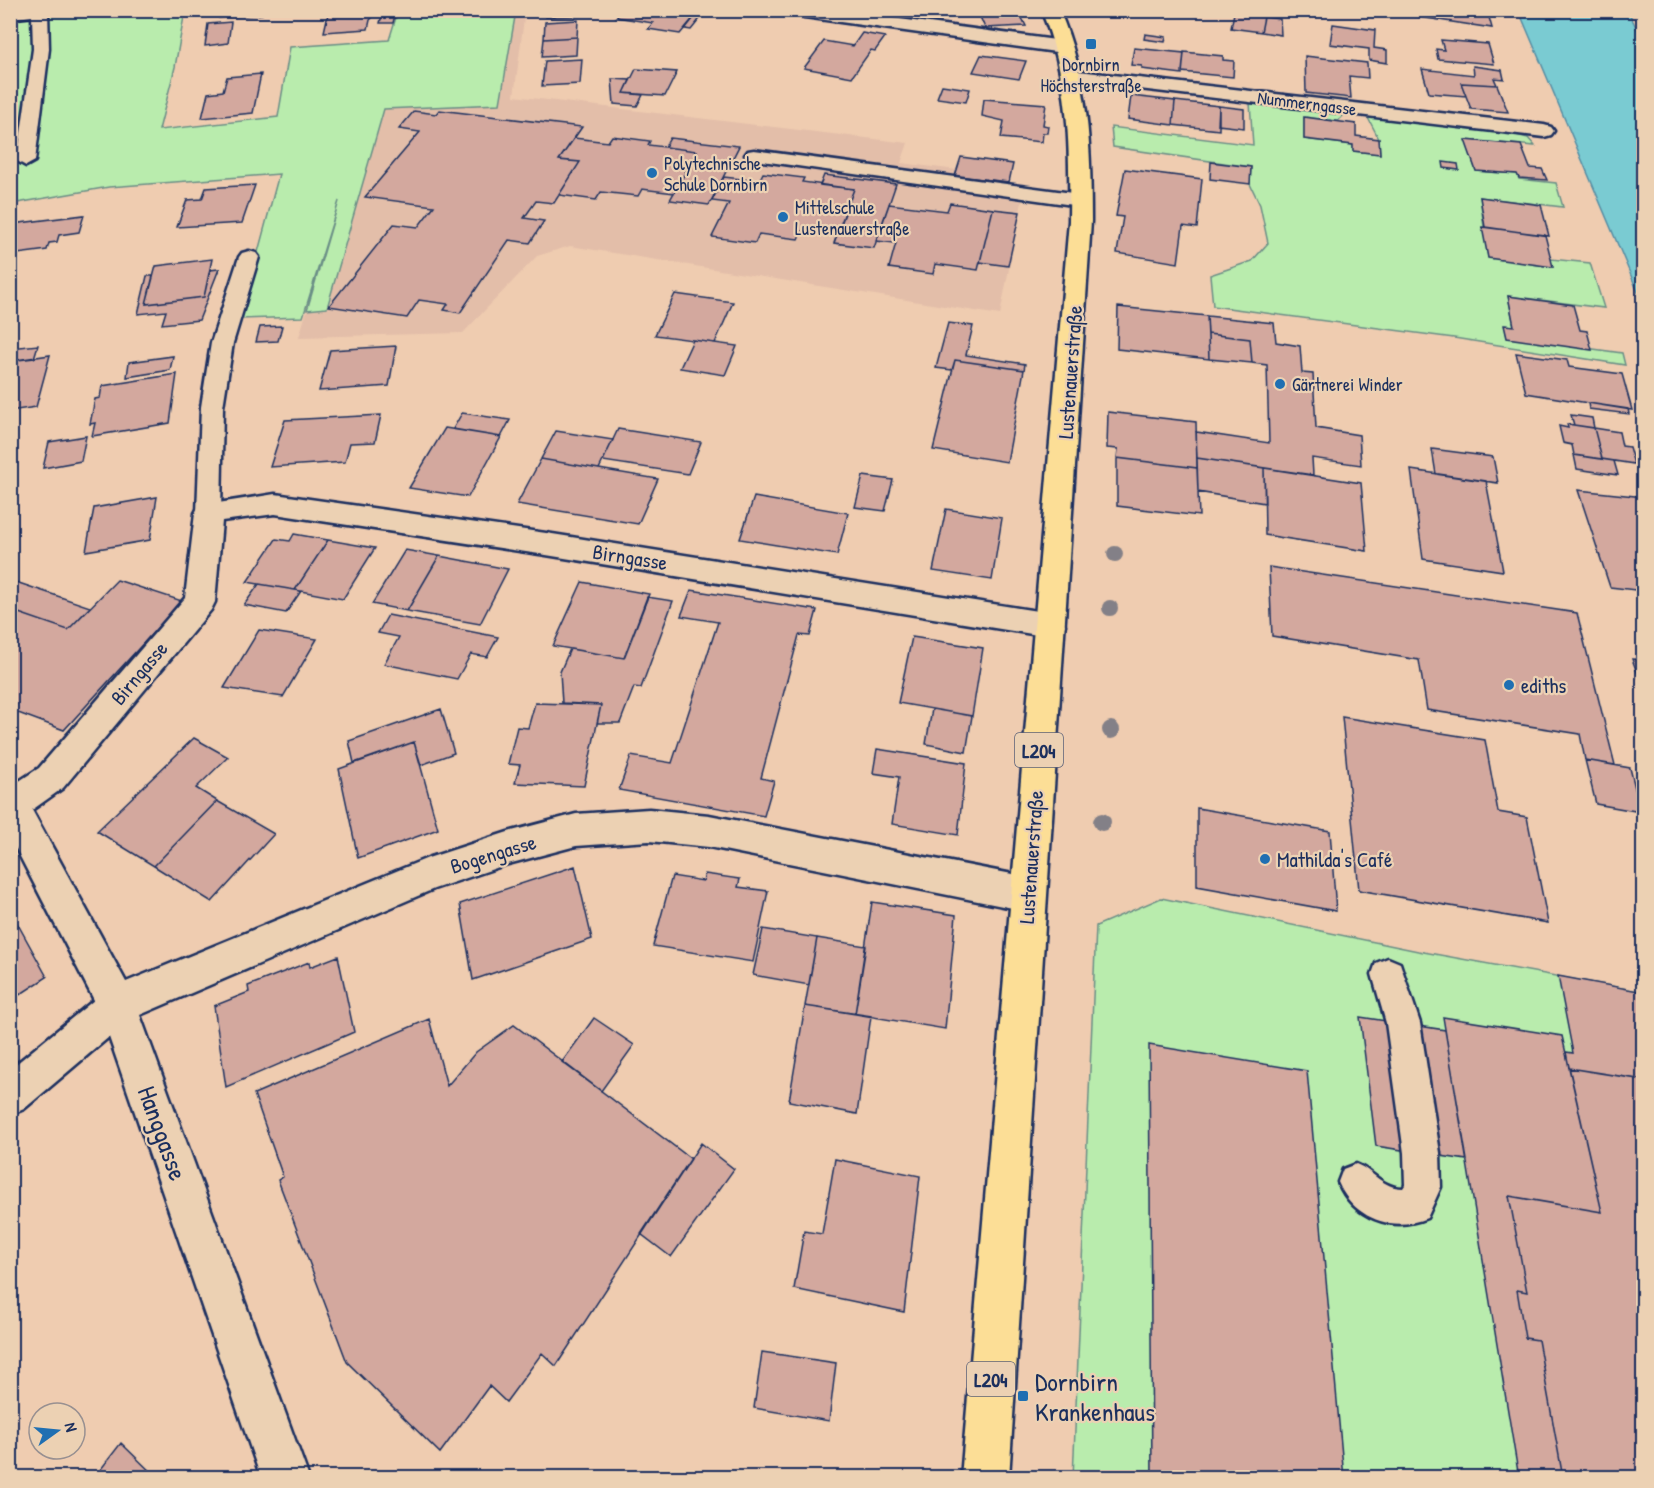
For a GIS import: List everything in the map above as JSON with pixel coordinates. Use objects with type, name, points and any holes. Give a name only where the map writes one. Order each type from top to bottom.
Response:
[{"type":"main road","name":"Lustenauerstraße","points":[[985,1478],[1078,264],[1080,150],[1070,76],[1063,46],[1050,10]]},
{"type":"street","points":[[790,10],[1063,46]]},
{"type":"street","name":"Nummerngasse","points":[[1070,76],[1544,131]]},
{"type":"street","name":"Birngasse","points":[[12,803],[51,778],[200,602],[209,513],[275,504],[557,546],[1050,626]]},
{"type":"street","name":"Hanggasse","points":[[12,803],[117,1005],[285,1478]]},
{"type":"street","name":"Bogengasse","points":[[10,1095],[117,1005],[428,875],[508,848],[576,830],[649,825],[709,831],[1028,894]]},
{"type":"lane","points":[[10,14],[39,10],[41,49],[26,161]]},
{"type":"lane","points":[[754,155],[1080,200]]},
{"type":"lane","name":"Birngasse","points":[[209,513],[212,407],[218,364],[225,330],[249,257]]},
{"type":"lane","points":[[1356,1182],[1370,1198],[1395,1208],[1414,1205],[1423,1187],[1422,1153],[1403,1023],[1388,974]]},
{"type":"shaded area","name":"Polytechnische Schule Dornbirn","points":[[398,11],[525,11],[514,96],[908,143],[901,163],[957,170],[956,176],[1025,186],[1000,315],[570,246],[537,256],[463,333],[299,337]]},
{"type":"green space","points":[[11,11],[185,11],[175,67],[159,130],[278,117],[290,47],[389,40],[398,11],[516,11],[500,104],[384,109],[327,308],[307,310],[339,201],[303,317],[240,319],[279,174],[109,187],[11,204]]},
{"type":"green space","points":[[1250,103],[1345,114],[1338,121],[1304,117],[1304,139],[1353,145],[1353,151],[1380,154],[1379,139],[1367,116],[1508,133],[1528,138],[1535,146],[1466,140],[1476,171],[1517,174],[1519,179],[1556,183],[1563,207],[1480,197],[1488,257],[1552,267],[1551,259],[1590,263],[1604,308],[1508,296],[1514,326],[1505,325],[1507,337],[1622,353],[1625,365],[1454,338],[1213,306],[1210,275],[1252,261],[1268,243],[1260,205],[1250,184],[1251,167],[1113,147],[1111,127],[1253,145]]},
{"type":"green space","points":[[1161,898],[1418,951],[1643,992],[1643,1477],[1073,1478],[1096,926]]},
{"type":"water","points":[[1519,11],[1628,11],[1643,41],[1643,304]]},
{"type":"building","points":[[220,10],[262,10],[262,14],[219,18]]},
{"type":"building","points":[[329,10],[379,10],[370,20],[368,29],[324,32]]},
{"type":"building","points":[[546,10],[575,10],[574,16],[546,17]]},
{"type":"building","points":[[622,10],[700,10],[680,34],[648,29],[653,23],[616,17]]},
{"type":"building","points":[[977,10],[1018,10],[1026,26],[985,28]]},
{"type":"building","points":[[1373,10],[1487,10],[1492,28]]},
{"type":"building","points":[[383,11],[396,11],[393,23],[380,23]]},
{"type":"building","points":[[1234,13],[1264,17],[1261,32],[1231,28]]},
{"type":"building","points":[[697,14],[703,15],[691,30],[685,29]]},
{"type":"building","points":[[1264,17],[1280,19],[1281,35],[1261,32]]},
{"type":"building","points":[[578,20],[577,37],[544,39],[545,22]]},
{"type":"building","points":[[231,22],[228,43],[205,46],[208,24]]},
{"type":"building","points":[[1333,24],[1375,30],[1374,48],[1387,50],[1387,63],[1369,60],[1369,49],[1330,44]]},
{"type":"building","points":[[862,33],[885,37],[875,51],[871,50],[852,77],[804,68],[824,41],[853,46]]},
{"type":"building","points":[[1145,34],[1166,37],[1165,42],[1144,39]]},
{"type":"building","points":[[577,37],[576,55],[542,57],[544,39]]},
{"type":"building","points":[[1441,40],[1488,44],[1494,64],[1438,59],[1436,49],[1444,50]]},
{"type":"building","points":[[1134,48],[1184,53],[1182,74],[1142,69],[1142,66],[1131,65]]},
{"type":"building","points":[[1184,52],[1223,56],[1223,60],[1234,61],[1233,77],[1182,72]]},
{"type":"building","points":[[981,55],[1026,61],[1019,79],[973,72]]},
{"type":"building","points":[[1305,56],[1367,63],[1368,78],[1349,76],[1351,98],[1306,93]]},
{"type":"building","points":[[582,59],[580,84],[542,86],[545,61]]},
{"type":"building","points":[[1473,66],[1502,70],[1504,79],[1494,78],[1497,85],[1461,83],[1466,96],[1429,93],[1422,69],[1474,75]]},
{"type":"building","points":[[636,69],[677,72],[665,96],[624,93]]},
{"type":"building","points":[[261,74],[253,113],[202,118],[208,93],[223,91],[227,77]]},
{"type":"building","points":[[612,79],[630,80],[624,93],[643,95],[637,106],[614,104]]},
{"type":"building","points":[[1461,83],[1497,85],[1508,112],[1471,109]]},
{"type":"building","points":[[942,85],[970,89],[966,102],[937,98]]},
{"type":"building","points":[[1131,96],[1175,101],[1173,125],[1128,119]]},
{"type":"building","points":[[984,99],[1046,104],[1043,125],[1048,126],[1047,133],[1043,133],[1042,142],[1001,138],[1004,121],[982,116]]},
{"type":"building","points":[[1175,101],[1219,106],[1219,130],[1173,125]]},
{"type":"building","points":[[1219,106],[1244,109],[1244,128],[1218,125]]},
{"type":"building","points":[[439,110],[582,127],[559,160],[580,162],[554,203],[536,201],[524,218],[544,221],[530,243],[509,240],[460,313],[444,310],[448,304],[419,300],[407,318],[329,306],[394,224],[418,227],[434,206],[365,197],[420,132],[399,129],[414,111],[436,114]]},
{"type":"building","points":[[1304,117],[1356,124],[1356,136],[1379,139],[1380,154],[1353,151],[1353,145],[1304,139]]},
{"type":"building","points":[[612,136],[650,141],[648,145],[697,151],[674,193],[642,189],[638,196],[601,192],[596,200],[559,195],[580,162],[559,160],[574,138],[608,142]]},
{"type":"building","points":[[670,138],[739,146],[709,205],[670,200],[697,151],[665,147]]},
{"type":"building","points":[[1465,140],[1521,145],[1530,168],[1542,169],[1547,180],[1519,178],[1517,174],[1476,171]]},
{"type":"building","points":[[961,157],[1013,164],[1009,182],[955,176]]},
{"type":"building","points":[[1211,162],[1251,167],[1250,184],[1210,179]]},
{"type":"building","points":[[1443,162],[1458,164],[1459,170],[1444,168]]},
{"type":"building","points":[[1125,169],[1202,179],[1197,228],[1183,226],[1178,263],[1117,253],[1123,217],[1116,216]]},
{"type":"building","name":"Mittelschule Lustenauerstraße","points":[[763,173],[804,178],[802,182],[854,189],[836,236],[802,231],[798,239],[759,234],[755,243],[712,237],[729,203],[712,201],[724,177],[759,181]]},
{"type":"building","points":[[824,175],[896,184],[874,248],[834,243],[854,189],[820,185]]},
{"type":"building","points":[[255,185],[242,223],[177,227],[187,200],[202,199],[206,188]]},
{"type":"building","points":[[1480,197],[1541,205],[1549,236],[1485,227]]},
{"type":"building","points":[[950,203],[993,209],[978,270],[935,264],[933,274],[889,268],[896,243],[876,241],[889,204],[947,211]]},
{"type":"building","points":[[993,209],[1020,212],[1008,266],[980,262]]},
{"type":"building","points":[[84,215],[79,232],[59,235],[57,242],[49,243],[47,250],[10,255],[12,224]]},
{"type":"building","points":[[1482,227],[1545,235],[1553,267],[1488,258]]},
{"type":"building","points":[[212,259],[204,297],[146,304],[156,266]]},
{"type":"building","points":[[219,269],[199,320],[162,324],[166,311],[138,314],[147,276],[153,276],[146,304],[204,297],[210,270]]},
{"type":"building","points":[[675,294],[733,302],[715,343],[655,335]]},
{"type":"building","points":[[1508,296],[1573,305],[1580,330],[1587,331],[1592,350],[1507,338],[1504,325],[1514,326]]},
{"type":"building","points":[[1118,307],[1207,316],[1209,359],[1117,349]]},
{"type":"building","points":[[1207,316],[1274,323],[1276,342],[1300,346],[1302,373],[1313,374],[1316,428],[1359,435],[1361,465],[1312,458],[1313,475],[1197,458],[1196,432],[1269,443],[1267,365],[1252,363],[1250,339],[1208,334]]},
{"type":"building","points":[[948,323],[973,326],[966,355],[1025,364],[1024,370],[955,360],[952,370],[936,368]]},
{"type":"building","points":[[282,326],[278,341],[256,342],[260,327]]},
{"type":"building","points":[[1208,334],[1250,339],[1252,363],[1209,359]]},
{"type":"building","points":[[693,340],[737,346],[725,375],[680,368]]},
{"type":"building","points":[[38,345],[34,358],[10,361],[10,348]]},
{"type":"building","points":[[396,346],[389,386],[319,391],[330,350]]},
{"type":"building","points":[[1516,353],[1567,360],[1569,367],[1622,374],[1632,410],[1526,393]]},
{"type":"building","points":[[50,355],[36,407],[10,411],[10,361]]},
{"type":"building","points":[[173,356],[170,370],[127,377],[129,362]]},
{"type":"building","points":[[955,360],[1024,370],[1007,462],[933,450]]},
{"type":"building","points":[[177,374],[170,423],[92,436],[95,423],[90,424],[95,399],[100,398],[102,386]]},
{"type":"building","points":[[1588,403],[1628,409],[1629,414],[1589,409]]},
{"type":"building","points":[[1108,412],[1196,422],[1197,468],[1117,458],[1118,449],[1107,448]]},
{"type":"building","points":[[462,413],[510,420],[501,437],[453,429]]},
{"type":"building","points":[[381,415],[375,442],[350,443],[345,462],[270,467],[285,420]]},
{"type":"building","points":[[1571,415],[1592,418],[1594,428],[1574,425]]},
{"type":"building","points":[[1567,424],[1594,428],[1602,459],[1574,455],[1572,445],[1563,443],[1559,426],[1568,428]]},
{"type":"building","points":[[445,428],[501,437],[468,497],[409,488]]},
{"type":"building","points":[[1594,428],[1619,432],[1622,446],[1629,447],[1634,464],[1602,459]]},
{"type":"building","points":[[618,429],[701,442],[688,474],[603,461]]},
{"type":"building","points":[[556,431],[613,440],[599,469],[541,459]]},
{"type":"building","points":[[86,436],[81,461],[43,468],[49,442]]},
{"type":"building","points":[[1432,449],[1493,457],[1498,483],[1436,474]]},
{"type":"building","points":[[1574,455],[1614,461],[1618,475],[1577,469]]},
{"type":"building","points":[[1117,458],[1197,468],[1199,516],[1117,506]]},
{"type":"building","points":[[1197,458],[1264,468],[1265,503],[1198,492]]},
{"type":"building","points":[[541,459],[658,479],[638,524],[517,504]]},
{"type":"building","points":[[1264,468],[1361,483],[1367,551],[1265,535]]},
{"type":"building","points":[[1411,470],[1486,481],[1503,571],[1423,559]]},
{"type":"building","points":[[863,476],[893,480],[885,511],[855,507]]},
{"type":"building","points":[[1578,490],[1644,497],[1644,591],[1610,587]]},
{"type":"building","points":[[157,497],[150,540],[86,551],[94,508]]},
{"type":"building","points":[[754,497],[848,513],[837,555],[740,539]]},
{"type":"building","points":[[946,509],[1002,518],[992,580],[933,571]]},
{"type":"building","points":[[294,534],[328,540],[295,590],[247,582],[276,539],[290,541]]},
{"type":"building","points":[[328,540],[375,548],[343,599],[295,590]]},
{"type":"building","points":[[405,550],[439,556],[407,611],[372,604]]},
{"type":"building","points":[[439,556],[508,569],[480,624],[407,611]]},
{"type":"building","name":"ediths","points":[[1269,567],[1577,613],[1615,765],[1585,760],[1580,734],[1427,710],[1419,660],[1272,636]]},
{"type":"building","points":[[10,580],[90,607],[68,630],[10,610]]},
{"type":"building","points":[[117,580],[182,601],[64,730],[10,710],[10,610],[68,630]]},
{"type":"building","points":[[582,582],[649,594],[624,658],[553,646]]},
{"type":"building","points":[[259,584],[301,591],[286,613],[244,605]]},
{"type":"building","points":[[691,590],[817,610],[810,636],[799,635],[761,778],[774,781],[764,816],[619,790],[631,756],[672,763],[718,622],[681,616]]},
{"type":"building","points":[[647,597],[673,601],[641,688],[634,687],[620,723],[597,723],[601,705],[562,703],[560,672],[570,649],[624,658]]},
{"type":"building","points":[[388,615],[498,637],[487,657],[471,654],[457,679],[384,664],[399,637],[378,633]]},
{"type":"building","points":[[259,630],[317,639],[283,697],[224,688]]},
{"type":"building","points":[[912,637],[983,648],[972,716],[898,703]]},
{"type":"building","points":[[1632,659],[1644,660],[1644,685],[1642,685]]},
{"type":"building","points":[[535,703],[601,705],[584,786],[515,783],[520,765],[508,764],[517,727],[528,728]]},
{"type":"building","points":[[441,709],[454,753],[421,765],[414,742],[354,763],[349,741]]},
{"type":"building","points":[[932,709],[972,716],[966,752],[926,744]]},
{"type":"building","points":[[1342,717],[1485,740],[1498,812],[1527,817],[1548,923],[1359,890]]},
{"type":"building","points":[[194,738],[228,757],[196,788],[217,801],[154,866],[97,831]]},
{"type":"building","points":[[414,742],[438,829],[358,858],[339,769]]},
{"type":"building","points":[[877,749],[966,763],[958,835],[892,824],[899,777],[873,773]]},
{"type":"building","points":[[1585,760],[1630,768],[1641,812],[1596,804]]},
{"type":"building","points":[[217,801],[274,834],[212,902],[154,866]]},
{"type":"building","name":"Mathilda's Café","points":[[1197,808],[1330,831],[1336,911],[1197,886]]},
{"type":"building","points":[[575,866],[592,939],[473,980],[460,904]]},
{"type":"building","points":[[705,874],[740,879],[738,887],[768,891],[753,962],[653,946],[672,876],[703,881]]},
{"type":"building","points":[[872,902],[956,915],[945,1029],[855,1014]]},
{"type":"building","points":[[10,910],[47,977],[10,1001]]},
{"type":"building","points":[[763,929],[817,938],[809,985],[753,975]]},
{"type":"building","points":[[817,938],[866,946],[855,1014],[805,1006]]},
{"type":"building","points":[[338,956],[354,1032],[226,1087],[214,1006],[249,992],[248,986],[309,962],[310,967]]},
{"type":"building","points":[[1558,976],[1644,992],[1644,1080],[1569,1068],[1566,1052],[1573,1053]]},
{"type":"building","points":[[805,1006],[871,1016],[857,1114],[789,1101]]},
{"type":"building","points":[[1360,1017],[1445,1030],[1467,1160],[1376,1146]]},
{"type":"building","points":[[1443,1017],[1562,1036],[1602,1212],[1509,1196],[1527,1292],[1517,1290],[1525,1338],[1538,1340],[1563,1478],[1519,1478]]},
{"type":"building","points":[[594,1018],[634,1045],[601,1091],[562,1062]]},
{"type":"building","points":[[429,1019],[447,1086],[476,1052],[514,1025],[691,1159],[556,1366],[542,1353],[506,1402],[489,1386],[440,1453],[347,1362],[278,1180],[283,1177],[254,1094]]},
{"type":"building","points":[[1149,1045],[1307,1071],[1344,1478],[1152,1478]]},
{"type":"building","points":[[1569,1068],[1644,1080],[1644,1478],[1563,1478],[1538,1340],[1525,1338],[1517,1290],[1527,1292],[1509,1196],[1602,1212]]},
{"type":"building","points":[[701,1143],[734,1169],[671,1257],[641,1234]]},
{"type":"building","points":[[835,1159],[920,1176],[904,1312],[794,1289],[804,1231],[822,1234]]},
{"type":"building","points":[[762,1352],[836,1363],[829,1421],[754,1408]]},
{"type":"building","points":[[121,1443],[157,1478],[94,1478]]},
{"type":"place","name":"Dornbirn Höchsterstraße","points":[[1091,44]]},
{"type":"place","name":"Polytechnische Schule Dornbirn","points":[[652,173]]},
{"type":"place","name":"Mittelschule Lustenauerstraße","points":[[783,217]]},
{"type":"place","name":"Gärtnerei Winder","points":[[1280,384]]},
{"type":"place","name":"ediths","points":[[1509,685]]},
{"type":"place","name":"Mathilda's Café","points":[[1265,859]]},
{"type":"place","name":"Dornbirn Krankenhaus","points":[[1023,1396]]}]
